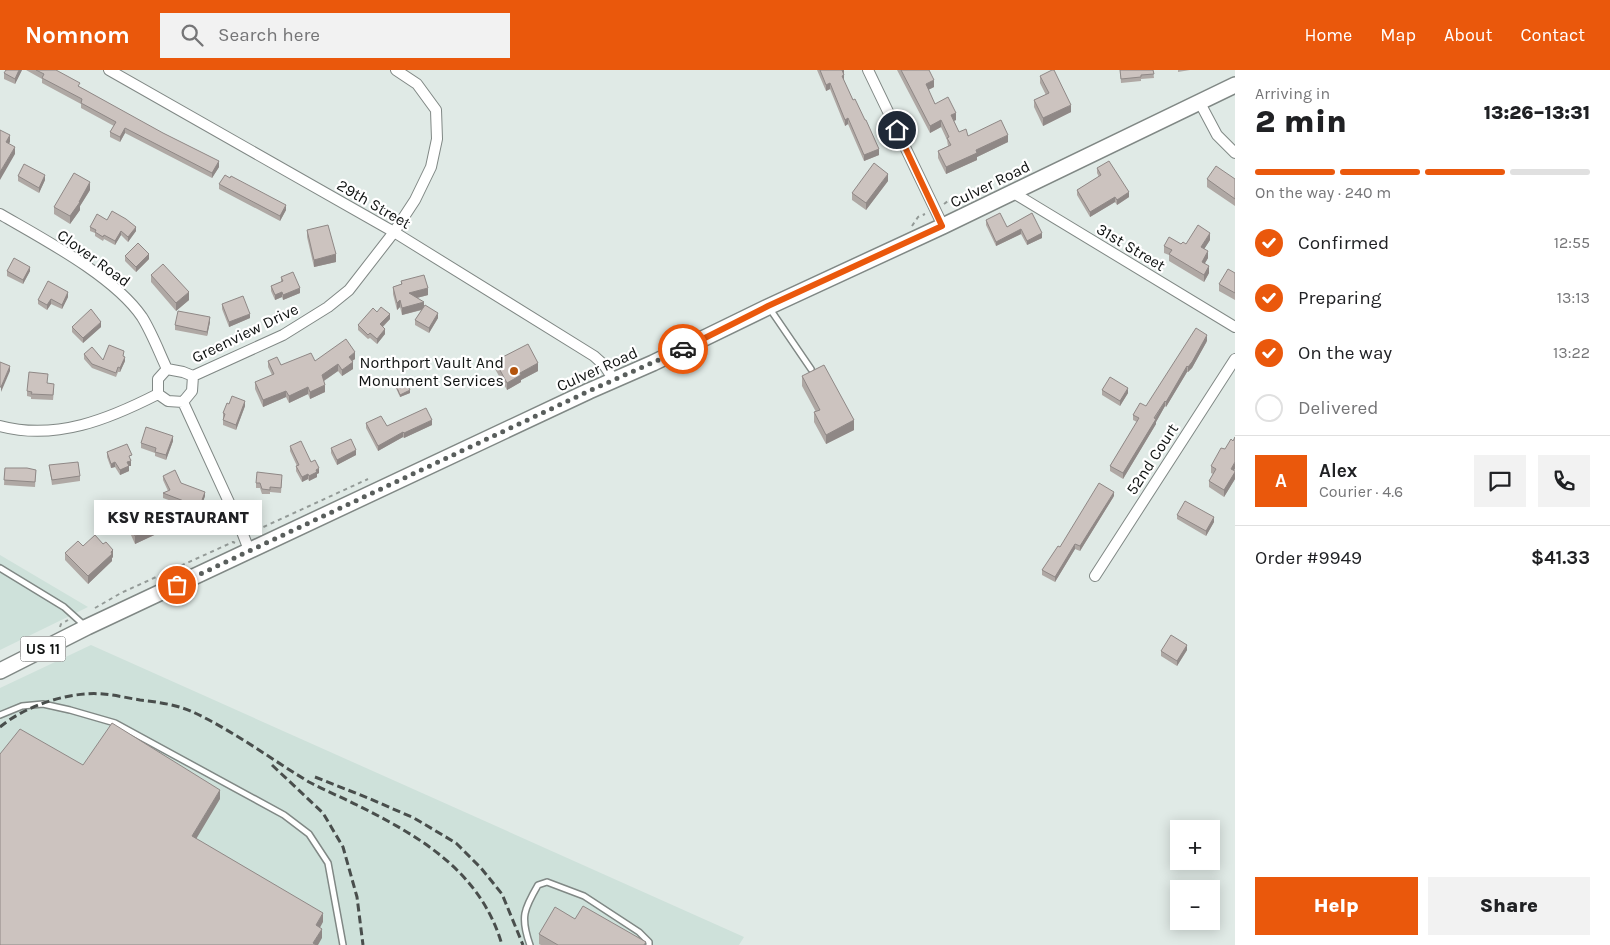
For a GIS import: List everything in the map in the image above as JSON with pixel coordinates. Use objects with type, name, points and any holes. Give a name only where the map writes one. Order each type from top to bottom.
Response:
[{"type":"main road","name":"Culver Road","points":[[0,671],[87,627],[249,550],[653,363],[768,306],[942,226],[1235,86]]},
{"type":"street","name":"29th Street","points":[[109,70],[394,232],[594,356],[604,365],[614,380]]},
{"type":"street","name":"Greenview Drive","points":[[193,376],[284,335],[328,307],[349,290],[394,232],[415,200],[432,167],[437,139],[436,110],[416,84],[396,70]]},
{"type":"street","points":[[868,70],[942,226]]},
{"type":"street","points":[[1200,103],[1218,135],[1235,153]]},
{"type":"street","name":"31st Street","points":[[1012,192],[1235,327]]},
{"type":"street","name":"Clover Road","points":[[0,214],[53,245],[108,282],[129,302],[142,318],[167,369]]},
{"type":"street","name":"52nd Court","points":[[1095,576],[1235,359]]},
{"type":"street","points":[[158,394],[158,380],[167,369],[183,372],[193,376],[192,391],[183,402]]},
{"type":"street","points":[[158,394],[168,401],[183,402]]},
{"type":"street","points":[[0,426],[28,431],[67,429],[101,420],[158,394]]},
{"type":"street","points":[[183,402],[249,550]]},
{"type":"lane","points":[[768,306],[811,369]]},
{"type":"lane","points":[[0,568],[64,607],[87,627]]},
{"type":"lane","points":[[0,716],[22,706],[43,704],[115,723],[284,815],[309,834],[328,863],[343,945]]},
{"type":"lane","points":[[530,945],[523,921],[526,907],[538,885],[547,882],[584,896],[639,932],[649,942],[649,945]]},
{"type":"shaded area","points":[[0,555],[88,607],[0,650]]},
{"type":"shaded area","points":[[91,645],[744,937],[739,945],[0,945],[0,688]]},
{"type":"building","points":[[6,70],[19,70],[15,79],[4,73]]},
{"type":"building","points":[[36,70],[56,70],[80,83],[78,86],[163,133],[219,161],[212,173],[125,128],[120,137],[110,132],[116,122],[81,103],[82,99],[42,78],[44,74]]},
{"type":"building","points":[[820,70],[842,70],[844,75],[842,76],[853,100],[855,99],[879,149],[864,155],[848,118],[845,120],[830,83],[826,85]]},
{"type":"building","points":[[901,70],[929,70],[934,80],[926,84],[935,104],[948,97],[956,113],[951,115],[959,132],[966,129],[968,136],[1001,120],[1008,135],[976,150],[977,153],[946,167],[938,151],[951,145],[947,138],[949,137],[941,120],[930,126]]},
{"type":"building","points":[[1054,70],[1071,105],[1043,118],[1034,100],[1049,93],[1040,76]]},
{"type":"building","points":[[1120,70],[1153,70],[1154,74],[1121,79]]},
{"type":"building","points":[[0,130],[10,135],[6,142],[15,147],[0,172]]},
{"type":"building","points":[[1109,161],[1129,192],[1117,200],[1115,197],[1090,212],[1077,190],[1101,175],[1097,168]]},
{"type":"building","points":[[874,163],[888,174],[866,203],[852,193]]},
{"type":"building","points":[[24,164],[45,175],[39,188],[18,176]]},
{"type":"building","points":[[1216,166],[1235,179],[1235,199],[1207,179]]},
{"type":"building","points":[[74,173],[90,182],[80,202],[70,216],[54,207]]},
{"type":"building","points":[[225,175],[230,178],[231,176],[286,205],[280,216],[219,184]]},
{"type":"building","points":[[112,211],[136,227],[128,237],[121,231],[115,241],[104,235],[103,237],[90,227],[97,214],[107,220]]},
{"type":"building","points":[[1000,213],[1007,227],[1032,213],[1042,233],[1027,241],[1021,229],[996,242],[986,220]]},
{"type":"building","points":[[328,225],[336,254],[314,260],[307,230]]},
{"type":"building","points":[[1198,225],[1210,233],[1201,247],[1208,251],[1202,262],[1209,266],[1204,275],[1169,254],[1172,250],[1164,246],[1169,237],[1181,244],[1183,242],[1186,244]]},
{"type":"building","points":[[138,243],[149,254],[136,267],[125,256]]},
{"type":"building","points":[[14,258],[30,267],[23,280],[7,271]]},
{"type":"building","points":[[163,264],[189,292],[176,303],[151,275]]},
{"type":"building","points":[[1228,269],[1235,273],[1235,293],[1219,284]]},
{"type":"building","points":[[293,272],[300,288],[283,295],[282,292],[275,295],[271,286],[283,281],[281,277]]},
{"type":"building","points":[[424,275],[428,288],[409,293],[424,302],[402,308],[400,300],[397,303],[393,287],[402,284],[401,281]]},
{"type":"building","points":[[48,281],[68,292],[62,305],[51,299],[47,305],[38,300]]},
{"type":"building","points":[[243,296],[250,314],[229,322],[222,304]]},
{"type":"building","points":[[425,305],[438,313],[429,328],[415,320]]},
{"type":"building","points":[[381,307],[390,314],[380,324],[385,329],[377,339],[370,333],[368,335],[358,325],[373,308],[377,312]]},
{"type":"building","points":[[91,309],[101,322],[83,338],[72,327]]},
{"type":"building","points":[[178,311],[210,317],[207,332],[175,325]]},
{"type":"building","points":[[1196,328],[1207,335],[1192,362],[1187,366],[1166,402],[1154,418],[1156,419],[1123,473],[1110,466],[1139,418],[1133,415],[1140,403],[1146,406]]},
{"type":"building","points":[[346,339],[355,352],[349,357],[353,362],[342,370],[338,364],[322,375],[325,385],[310,392],[308,387],[289,396],[286,391],[263,400],[255,382],[274,374],[268,361],[277,357],[281,365],[311,353],[315,361]]},
{"type":"building","points":[[528,344],[538,363],[507,383],[495,361]]},
{"type":"building","points":[[109,345],[124,351],[123,356],[125,357],[116,373],[92,364],[84,354],[92,347],[103,360]]},
{"type":"building","points":[[0,362],[10,366],[1,387],[0,387]]},
{"type":"building","points":[[824,365],[854,420],[826,435],[814,412],[820,410],[802,376]]},
{"type":"building","points":[[29,372],[48,374],[47,383],[54,384],[53,395],[31,394],[32,392],[27,391]]},
{"type":"building","points":[[1110,377],[1128,388],[1120,401],[1102,390]]},
{"type":"building","points":[[404,379],[410,390],[400,395],[395,383]]},
{"type":"building","points":[[232,396],[245,401],[236,425],[223,420],[225,414],[223,413]]},
{"type":"building","points":[[426,408],[432,420],[403,432],[378,446],[366,423],[381,416],[387,426]]},
{"type":"building","points":[[146,427],[173,436],[166,455],[155,452],[156,448],[141,443]]},
{"type":"building","points":[[1235,437],[1235,462],[1231,469],[1235,472],[1224,490],[1209,481],[1216,469],[1211,466],[1221,448],[1225,449],[1231,439],[1233,441]]},
{"type":"building","points":[[351,439],[356,450],[337,460],[331,448]]},
{"type":"building","points":[[301,441],[311,462],[315,460],[319,468],[316,470],[317,472],[302,477],[296,466],[299,465],[290,446]]},
{"type":"building","points":[[127,444],[132,455],[129,456],[131,461],[127,462],[129,466],[120,470],[115,462],[111,464],[107,452]]},
{"type":"building","points":[[78,462],[80,476],[52,480],[49,465]]},
{"type":"building","points":[[5,468],[36,470],[35,482],[4,480]]},
{"type":"building","points":[[175,470],[181,483],[205,492],[194,522],[184,518],[189,503],[163,493],[170,490],[163,476]]},
{"type":"building","points":[[257,472],[282,475],[281,488],[270,487],[270,490],[262,489],[260,483],[256,483]]},
{"type":"building","points":[[1099,483],[1114,492],[1080,546],[1075,544],[1055,577],[1042,570],[1058,546],[1060,547]]},
{"type":"building","points":[[1185,501],[1214,517],[1206,531],[1177,515]]},
{"type":"building","points":[[156,503],[165,523],[135,536],[126,516]]},
{"type":"building","points":[[95,535],[103,544],[106,542],[113,550],[112,554],[88,576],[65,553],[78,541],[83,546]]},
{"type":"building","points":[[1171,635],[1187,645],[1177,661],[1161,651]]},
{"type":"building","points":[[112,723],[220,790],[192,836],[323,913],[316,925],[322,929],[313,943],[316,945],[0,945],[0,754],[20,729],[83,765]]},
{"type":"building","points":[[583,906],[646,942],[644,945],[558,945],[539,934],[555,907],[575,919]]},
{"type":"railway","points":[[0,727],[10,719],[35,707],[76,695],[108,694],[189,710],[210,720],[309,782],[381,817],[425,844],[464,877],[492,919],[502,945]]},
{"type":"railway","points":[[272,765],[323,813],[343,847],[357,897],[363,945]]},
{"type":"railway","points":[[315,777],[414,818],[456,843],[481,868],[502,894],[523,945]]},
{"type":"way so far","points":[[177,585],[589,391],[683,349]]},
{"type":"place","name":"Northport Vault And Monument Services","points":[[514,371]]},
{"type":"place","name":"KSV RESTAURANT","points":[[177,585]]},
{"type":"route","points":[[683,349],[768,306],[942,226],[897,130]]}]
